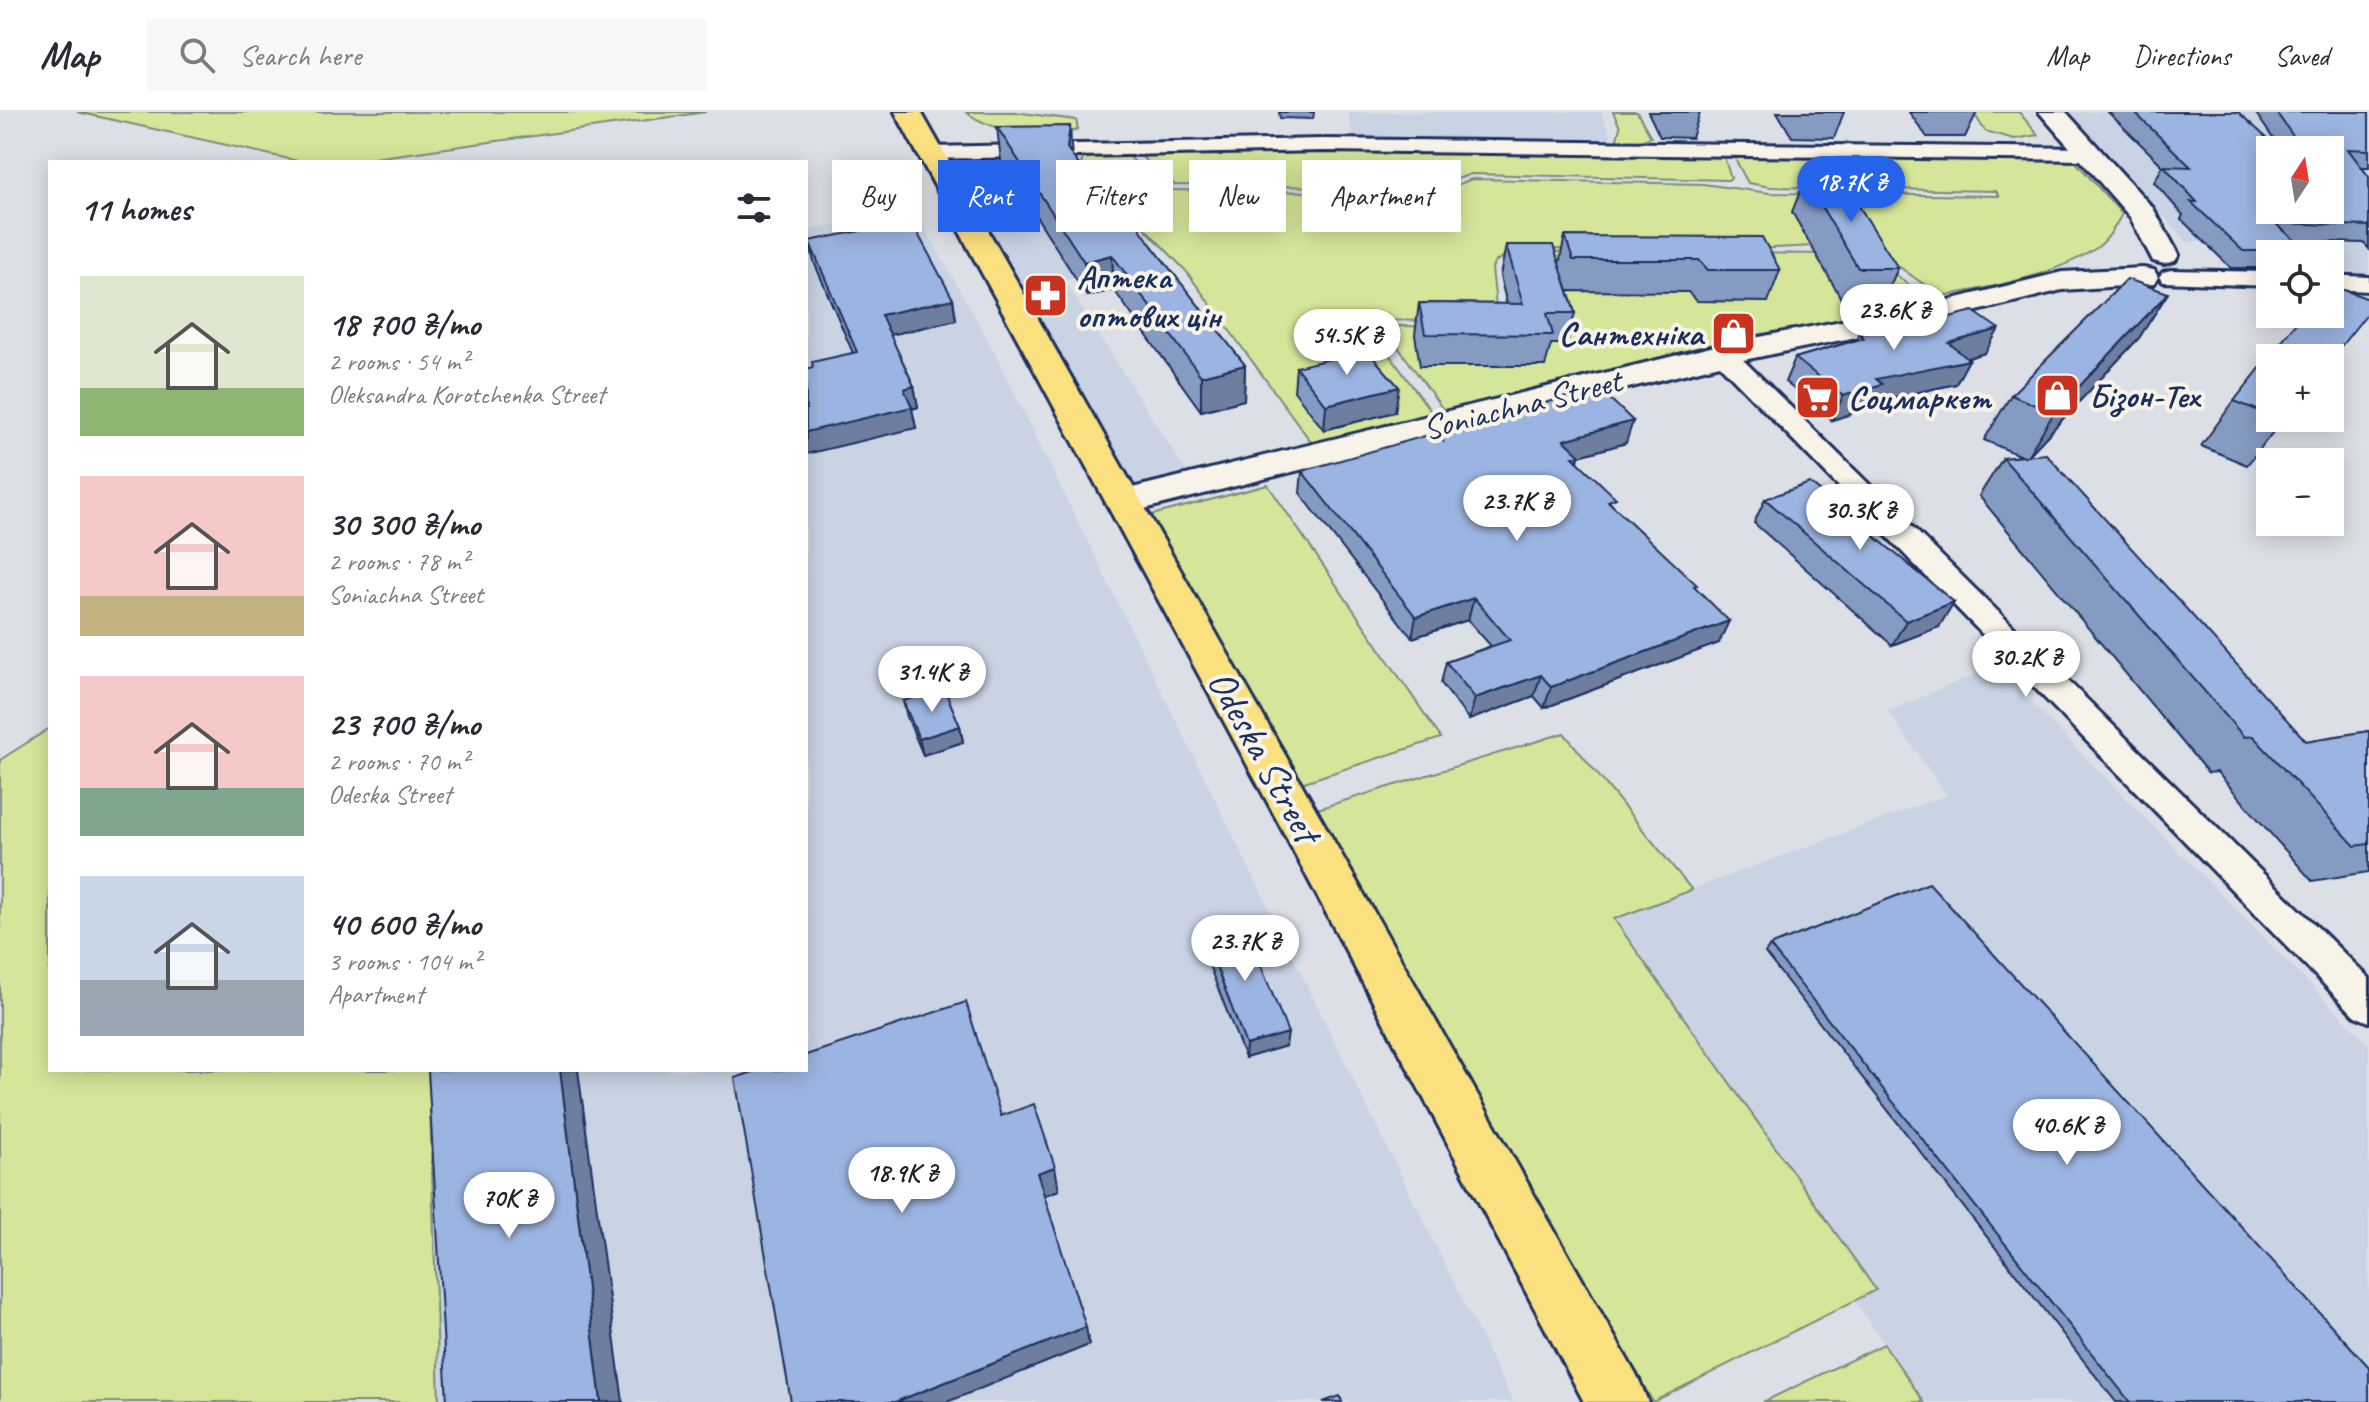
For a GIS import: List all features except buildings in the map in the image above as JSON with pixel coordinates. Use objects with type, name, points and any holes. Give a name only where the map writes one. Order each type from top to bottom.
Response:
[{"type":"main road","name":"Odeska Street","points":[[908,112],[1617,1402]]},
{"type":"street","points":[[2052,112],[2149,224],[2162,267]]},
{"type":"street","points":[[928,153],[1336,145],[2090,154]]},
{"type":"street","name":"Soniachna Street","points":[[2062,281],[2119,249],[2149,224]]},
{"type":"street","points":[[2119,249],[2144,248],[2162,267]]},
{"type":"street","name":"Soniachna Street","points":[[1124,502],[1723,354],[1949,309],[2062,281],[2162,267],[2256,278]]},
{"type":"street","points":[[2344,283],[2369,284]]},
{"type":"street","points":[[1723,354],[2369,1004]]},
{"type":"shaded area","points":[[1348,112],[1601,112],[1613,141],[1353,139]]},
{"type":"shaded area","points":[[2069,112],[2369,112],[2369,277],[2344,275],[2344,240],[2187,242]]},
{"type":"shaded area","points":[[1086,151],[1091,160],[1056,160],[1056,232],[1132,232],[1148,261],[1064,280],[1187,473],[1132,486],[989,232],[1040,232],[1040,160],[948,160],[945,155]]},
{"type":"shaded area","points":[[922,223],[987,338],[1513,1402],[439,1402],[429,1072],[808,1072],[808,231],[832,225],[832,232],[922,232]]},
{"type":"shaded area","points":[[1995,666],[2369,1044],[2369,1402],[1924,1402],[1855,1301],[1876,1290],[1614,918],[1947,795],[1888,711]]},
{"type":"green space","points":[[77,112],[706,112],[359,160],[294,160]]},
{"type":"green space","points":[[966,112],[1014,112],[1076,120],[1078,129],[1052,135],[1020,133],[989,125]]},
{"type":"green space","points":[[1613,112],[1637,112],[1651,137],[1638,142],[1616,143],[1620,127]]},
{"type":"green space","points":[[1973,112],[2019,112],[2038,135],[2014,139],[1985,131]]},
{"type":"green space","points":[[1306,148],[1716,154],[1724,157],[1731,178],[1471,174],[1461,178],[1461,160],[1302,160],[1302,186],[1286,186],[1286,160],[1189,160],[1189,185],[1175,185],[1173,160],[1145,160],[1138,154]]},
{"type":"green space","points":[[1086,151],[1122,151],[1133,160],[1083,160]]},
{"type":"green space","points":[[1740,154],[2076,162],[2122,214],[2104,242],[2060,267],[2020,280],[1940,296],[1894,263],[1815,246],[1731,250],[1536,249],[1504,256],[1492,268],[1496,306],[1469,322],[1388,320],[1375,335],[1432,413],[1312,443],[1186,271],[1149,232],[1173,232],[1173,190],[1189,190],[1189,232],[1286,232],[1286,192],[1302,192],[1302,232],[1461,232],[1461,183],[1472,179],[1703,184],[1769,193],[1999,196],[1996,191],[1771,187],[1748,183],[1734,157]]},
{"type":"green space","points":[[1545,252],[1856,254],[1890,270],[1927,299],[1926,305],[1693,349],[1684,354],[1450,411],[1442,408],[1388,333],[1395,326],[1472,327],[1504,308],[1500,276]]},
{"type":"green space","points":[[1268,485],[1441,738],[1298,784],[1144,517]]},
{"type":"green space","points":[[48,729],[48,1072],[429,1072],[439,1402],[0,1402],[0,760]]},
{"type":"green space","points":[[1564,733],[1692,890],[1614,919],[1876,1290],[1653,1402],[1314,810]]},
{"type":"green space","points":[[1884,1344],[1924,1402],[1763,1402]]},
{"type":"place","name":"Аптека оптових цін","points":[[1046,296]]},
{"type":"place","name":"Сантехніка","points":[[1734,333]]},
{"type":"place","name":"Бізон-Тех","points":[[2058,395]]},
{"type":"place","name":"Соцмаркет","points":[[1817,397]]}]
